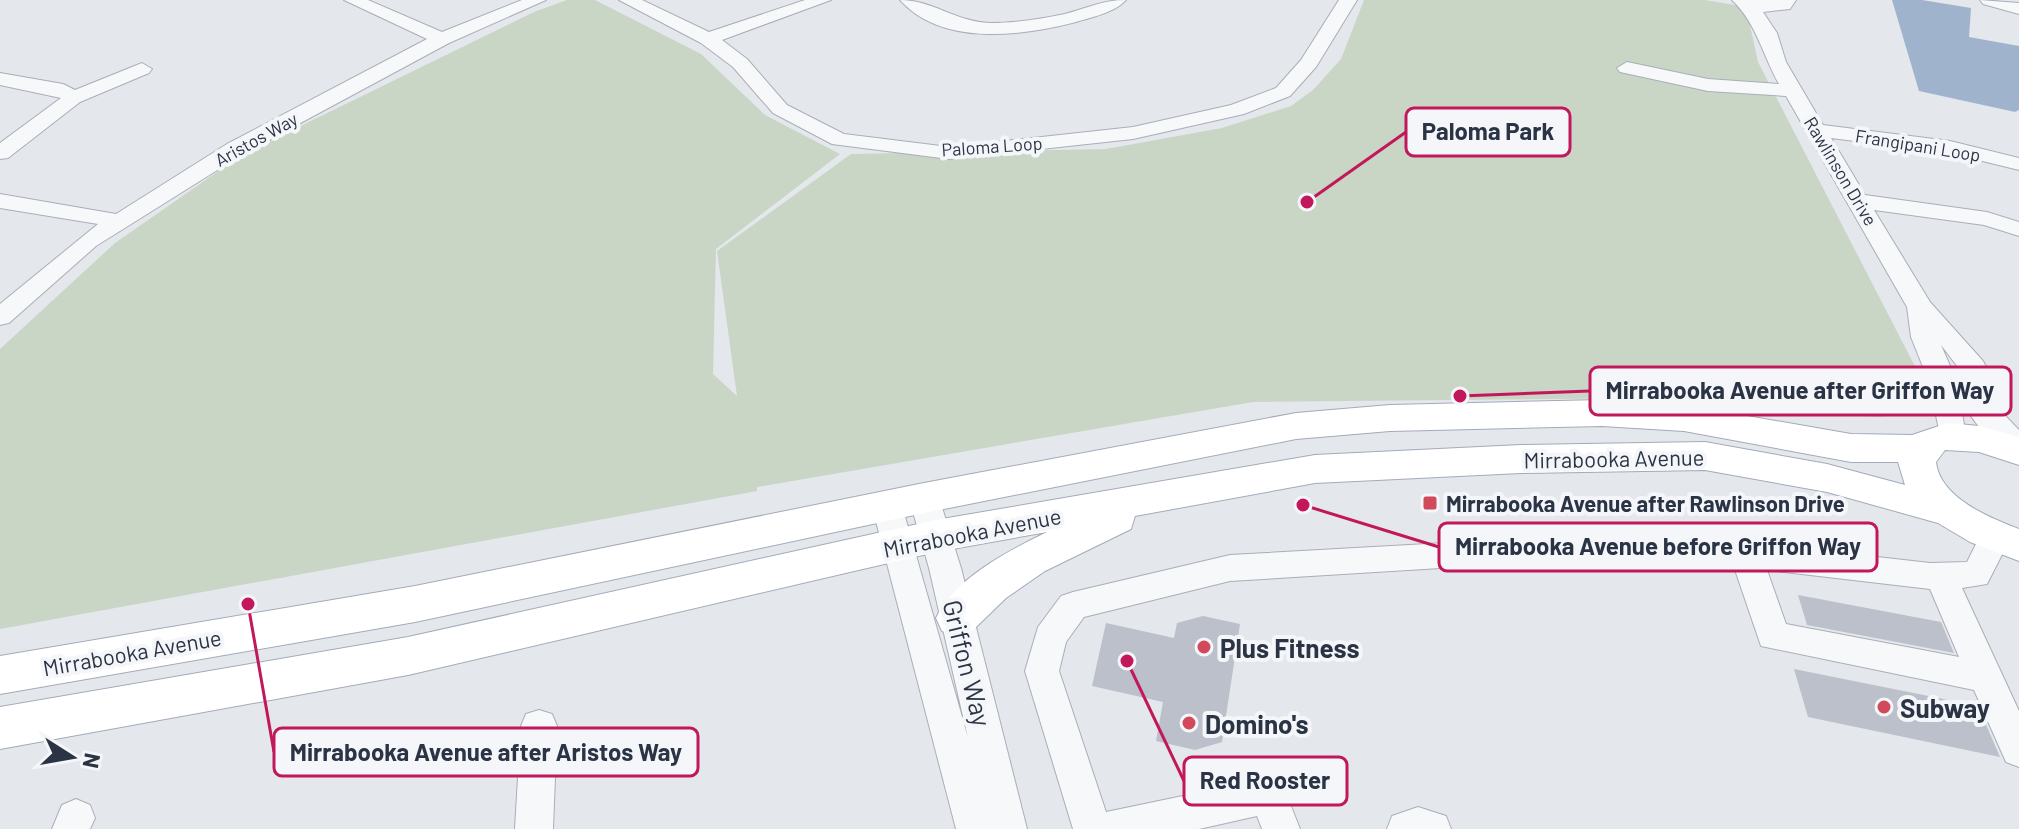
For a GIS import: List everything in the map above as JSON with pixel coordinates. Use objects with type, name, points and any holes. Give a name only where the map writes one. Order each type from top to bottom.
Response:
[{"type":"main road","name":"Mirrabooka Avenue","points":[[0,728],[408,656],[911,522],[1296,426],[1390,418],[1616,414],[1684,418],[1851,448],[1974,438],[2019,450]]},
{"type":"main road","name":"Mirrabooka Avenue","points":[[1936,443],[1916,462],[1920,477],[1931,494],[1951,512]]},
{"type":"main road","name":"Mirrabooka Avenue","points":[[0,675],[911,522],[1186,492],[1315,469],[1521,459],[1705,456],[1827,478],[1951,512],[2007,541]]},
{"type":"main road","points":[[957,618],[978,594],[1073,538],[1186,492]]},
{"type":"street","points":[[353,0],[442,39]]},
{"type":"street","name":"Aristos Way","points":[[0,317],[88,241],[235,149],[442,39],[537,0]]},
{"type":"street","name":"Paloma Loop","points":[[628,0],[708,39],[740,63],[780,109],[839,140],[949,153],[1133,133],[1237,110],[1271,97],[1283,92],[1309,63],[1348,0]]},
{"type":"street","points":[[708,39],[822,0]]},
{"type":"street","points":[[909,0],[957,25],[984,30],[1078,15],[1117,0]]},
{"type":"street","points":[[1989,0],[2019,9]]},
{"type":"street","name":"Rawlinson Drive","points":[[1744,2],[1782,4],[1768,33]]},
{"type":"street","name":"Rawlinson Drive","points":[[1744,2],[1768,33],[1776,62],[1920,307],[1970,361],[1977,375],[1976,398],[1981,408],[2019,450]]},
{"type":"street","points":[[1627,68],[1708,85],[1794,91]]},
{"type":"street","points":[[0,153],[73,98],[142,69]]},
{"type":"street","points":[[0,79],[63,90],[73,98]]},
{"type":"street","name":"Frangipani Loop","points":[[1817,130],[1950,147],[2019,164]]},
{"type":"street","points":[[0,201],[19,201],[119,221]]},
{"type":"street","points":[[1859,201],[1987,219],[2019,229]]},
{"type":"street","name":"Rawlinson Drive","points":[[1920,307],[1924,337],[1943,382],[1936,443]]},
{"type":"street","name":"Griffon Way","points":[[911,522],[957,618],[1008,829]]},
{"type":"street","name":"Griffon Way","points":[[911,522],[975,829]]},
{"type":"street","points":[[1092,829],[1042,671],[1050,637],[1073,606],[1230,568],[1554,549],[1746,555],[1940,576],[1976,575],[2007,541]]},
{"type":"street","points":[[1746,555],[1773,636],[1985,677]]},
{"type":"street","points":[[1940,576],[2019,750]]},
{"type":"street","points":[[534,829],[539,726]]},
{"type":"street","points":[[1111,829],[1269,796],[1281,829]]},
{"type":"street","points":[[1406,829],[1418,826],[1432,829]]},
{"type":"green space","points":[[567,0],[595,0],[701,54],[765,115],[840,154],[716,249],[713,374],[737,396],[717,251],[851,154],[1106,149],[1222,128],[1291,106],[1313,90],[1341,59],[1364,0],[1705,0],[1746,7],[1758,62],[1938,411],[1877,417],[1665,398],[1253,402],[757,487],[757,491],[0,629],[0,349],[115,243],[243,154],[534,12]]},
{"type":"water","points":[[1892,0],[1922,0],[1971,8],[1969,37],[2019,46],[2019,110],[2015,112],[1919,91]]},
{"type":"building","points":[[1798,595],[1941,622],[1954,653],[1807,625]]},
{"type":"building","points":[[1203,616],[1240,624],[1222,742],[1195,750],[1156,741],[1163,702],[1092,686],[1106,623],[1174,638],[1177,623]]},
{"type":"building","points":[[1794,669],[1978,706],[2000,757],[1808,717]]},
{"type":"place","name":"Paloma Park","points":[[1307,202]]},
{"type":"place","name":"Mirrabooka Avenue after Griffon Way","points":[[1460,396]]},
{"type":"place","name":"Mirrabooka Avenue after Rawlinson Drive","points":[[1430,503]]},
{"type":"place","name":"Mirrabooka Avenue before Griffon Way","points":[[1303,505]]},
{"type":"place","name":"Mirrabooka Avenue after Aristos Way","points":[[248,604]]},
{"type":"place","name":"Plus Fitness","points":[[1204,647]]},
{"type":"place","name":"Red Rooster","points":[[1127,661]]},
{"type":"place","name":"Subway","points":[[1884,707]]},
{"type":"place","name":"Domino's","points":[[1189,723]]}]
